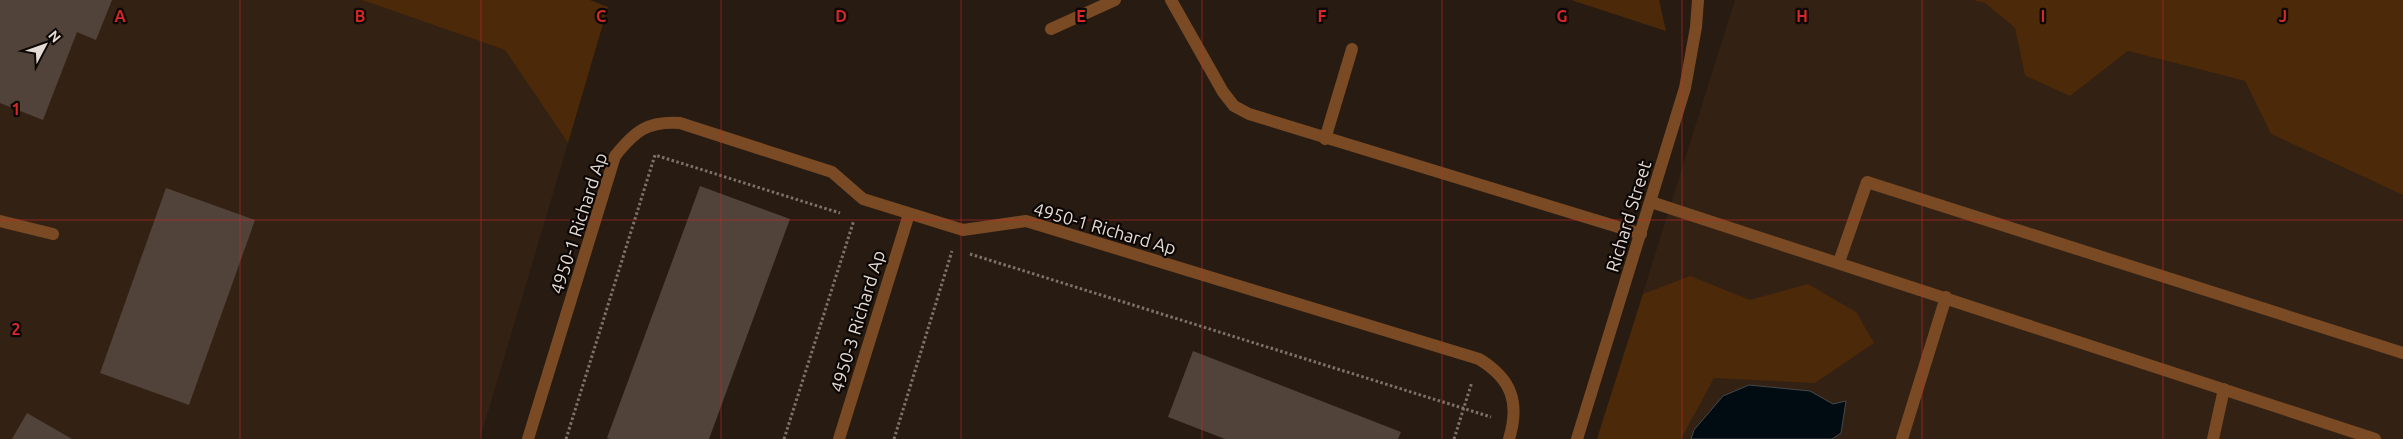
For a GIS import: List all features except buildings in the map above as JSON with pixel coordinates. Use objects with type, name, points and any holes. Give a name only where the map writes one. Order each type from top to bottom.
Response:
[{"type":"street","points":[[1051,29],[1115,0]]},
{"type":"street","points":[[1171,0],[1223,92],[1234,106],[1249,114],[1325,139],[1641,234]]},
{"type":"street","name":"Richard Street","points":[[1577,439],[1685,88],[1696,27],[1698,0]]},
{"type":"street","points":[[1325,139],[1352,49]]},
{"type":"street","name":"4950-1 Richard Ap","points":[[528,439],[615,156],[628,140],[644,127],[662,122],[680,123],[832,172],[863,199],[963,230],[1026,221],[1479,360],[1495,369],[1506,383],[1513,401],[1513,424],[1508,439]]},
{"type":"street","points":[[1839,262],[1867,182],[2403,353]]},
{"type":"street","points":[[1651,202],[2375,439]]},
{"type":"street","name":"4950-3 Richard Ap","points":[[839,439],[909,214]]},
{"type":"street","points":[[0,221],[53,234]]},
{"type":"street","points":[[1902,439],[1946,297]]},
{"type":"street","points":[[2213,439],[2224,389]]},
{"type":"path","points":[[566,439],[655,155],[845,214]]},
{"type":"path","points":[[784,439],[855,217]]},
{"type":"path","points":[[894,439],[953,248]]},
{"type":"path","points":[[962,251],[1463,410],[1513,424]]},
{"type":"path","points":[[1454,439],[1479,360]]},
{"type":"shaded area","points":[[0,0],[362,0],[505,50],[568,143],[480,439],[0,439]]},
{"type":"shaded area","points":[[362,0],[590,0],[608,7],[568,143],[505,50]]},
{"type":"shaded area","points":[[1571,0],[1659,0],[1666,31]]},
{"type":"shaded area","points":[[1735,0],[1972,0],[1985,3],[2015,28],[2025,76],[2070,96],[2128,51],[2245,81],[2271,134],[2403,195],[2403,439],[1597,439]]},
{"type":"shaded area","points":[[1972,0],[2403,0],[2403,195],[2271,134],[2245,81],[2128,51],[2070,96],[2025,76],[2015,28],[1985,3]]},
{"type":"shaded area","points":[[1690,276],[1750,300],[1808,284],[1856,312],[1874,343],[1815,383],[1714,378],[1681,439],[1597,439],[1643,294]]},
{"type":"shaded area","points":[[1749,385],[1810,391],[1833,404],[1846,401],[1841,433],[1832,439],[1691,439],[1694,430],[1723,396]]}]
